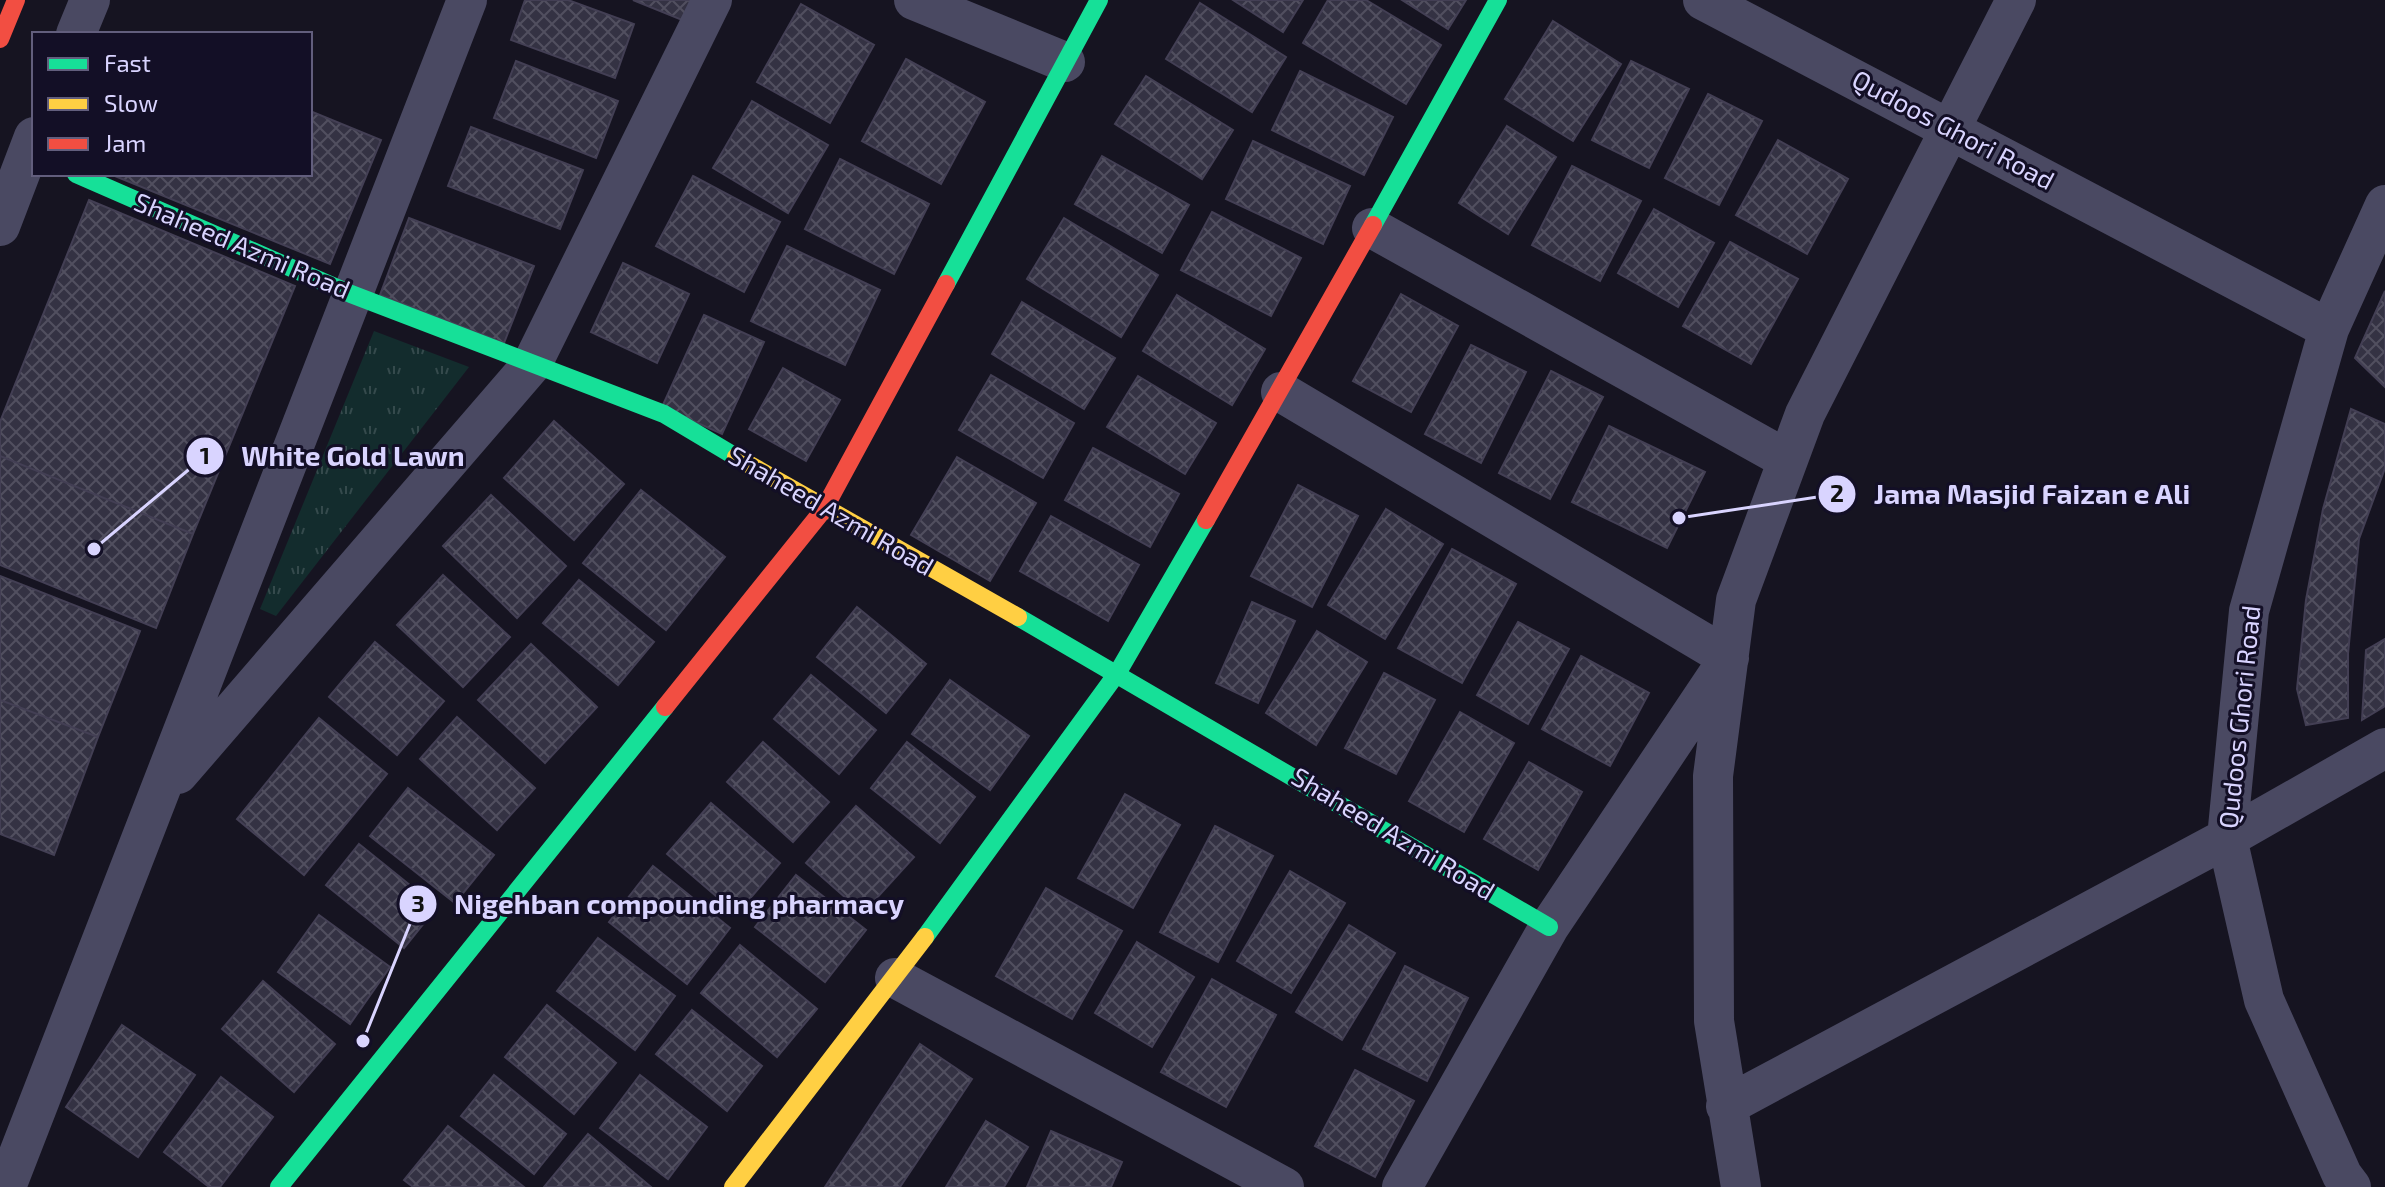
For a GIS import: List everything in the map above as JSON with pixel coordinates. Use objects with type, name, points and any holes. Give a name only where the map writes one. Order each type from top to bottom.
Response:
[{"type":"main road","points":[[0,39],[16,0]]},
{"type":"main road","points":[[279,1187],[824,509],[1099,0]]},
{"type":"main road","points":[[745,1183],[1118,672],[1281,392],[1498,0]]},
{"type":"main road","name":"Shaheed Azmi Road","points":[[81,176],[351,294],[664,414],[824,509],[1118,672],[1549,927]]},
{"type":"street","points":[[77,32],[90,0]]},
{"type":"street","points":[[6,1187],[467,0]]},
{"type":"street","points":[[159,795],[532,364],[712,0]]},
{"type":"street","points":[[914,0],[1065,62]]},
{"type":"street","name":"Qudoos Ghori Road","points":[[1703,0],[2329,329]]},
{"type":"street","points":[[1741,1187],[1714,1021],[1713,776],[1736,600],[1805,414],[2016,0]]},
{"type":"street","points":[[0,226],[32,149]]},
{"type":"street","name":"Qudoos Ghori Road","points":[[2351,1187],[2342,1175],[2264,1000],[2227,838],[2249,611],[2329,329],[2385,205]]},
{"type":"street","points":[[1372,228],[1788,460]]},
{"type":"street","points":[[1281,392],[1729,658]]},
{"type":"street","points":[[1402,1187],[1549,927],[1729,658]]},
{"type":"street","points":[[1726,1106],[2227,838],[2385,748]]},
{"type":"street","points":[[895,978],[1284,1187]]},
{"type":"green space","points":[[374,331],[469,367],[276,616],[260,609]]},
{"type":"building","points":[[525,0],[568,0],[634,24],[615,78],[511,40]]},
{"type":"building","points":[[633,0],[696,0],[687,22]]},
{"type":"building","points":[[1233,0],[1303,0],[1283,32]]},
{"type":"building","points":[[1328,0],[1366,0],[1441,45],[1406,104],[1303,43]]},
{"type":"building","points":[[1402,0],[1466,0],[1448,29]]},
{"type":"building","points":[[1200,3],[1286,57],[1252,112],[1166,59]]},
{"type":"building","points":[[801,4],[874,45],[830,123],[757,82]]},
{"type":"building","points":[[1553,21],[1621,64],[1573,141],[1505,99]]},
{"type":"building","points":[[906,59],[985,102],[941,184],[862,141]]},
{"type":"building","points":[[516,61],[618,101],[596,158],[494,118]]},
{"type":"building","points":[[1631,61],[1689,89],[1649,168],[1592,140]]},
{"type":"building","points":[[1300,71],[1393,117],[1364,175],[1272,130]]},
{"type":"building","points":[[1146,76],[1233,130],[1202,179],[1115,124]]},
{"type":"building","points":[[1708,94],[1762,121],[1719,205],[1665,178]]},
{"type":"building","points":[[752,101],[828,145],[788,213],[713,168]]},
{"type":"building","points":[[312,112],[381,140],[330,264],[115,176],[312,176]]},
{"type":"building","points":[[1507,126],[1556,157],[1508,234],[1459,203]]},
{"type":"building","points":[[471,127],[583,170],[560,229],[448,186]]},
{"type":"building","points":[[1778,140],[1848,179],[1807,254],[1736,215]]},
{"type":"building","points":[[1253,141],[1350,186],[1323,244],[1226,199]]},
{"type":"building","points":[[1102,156],[1189,205],[1162,253],[1075,204]]},
{"type":"building","points":[[840,159],[929,204],[894,274],[805,229]]},
{"type":"building","points":[[1572,166],[1641,201],[1600,281],[1532,245]]},
{"type":"building","points":[[693,176],[780,222],[744,292],[656,246]]},
{"type":"building","points":[[89,200],[295,286],[193,534],[0,456],[0,422]]},
{"type":"building","points":[[1654,209],[1714,243],[1678,307],[1618,273]]},
{"type":"building","points":[[1212,212],[1301,258],[1271,316],[1181,270]]},
{"type":"building","points":[[409,218],[534,266],[504,343],[380,295]]},
{"type":"building","points":[[1064,218],[1158,275],[1121,337],[1027,279]]},
{"type":"building","points":[[1730,242],[1798,279],[1751,364],[1683,326]]},
{"type":"building","points":[[787,246],[880,290],[845,365],[751,321]]},
{"type":"building","points":[[623,263],[689,294],[657,363],[591,332]]},
{"type":"building","points":[[2385,291],[2385,387],[2355,358]]},
{"type":"building","points":[[1401,294],[1458,326],[1411,412],[1353,381]]},
{"type":"building","points":[[1177,295],[1265,349],[1232,405],[1143,351]]},
{"type":"building","points":[[1022,302],[1115,358],[1084,409],[992,354]]},
{"type":"building","points":[[704,315],[764,342],[722,434],[662,407]]},
{"type":"building","points":[[1471,345],[1526,372],[1481,463],[1425,434]]},
{"type":"building","points":[[783,368],[840,400],[806,461],[749,429]]},
{"type":"building","points":[[1551,371],[1603,397],[1550,499],[1499,473]]},
{"type":"building","points":[[991,375],[1074,423],[1043,478],[959,430]]},
{"type":"building","points":[[1138,376],[1216,423],[1185,474],[1107,427]]},
{"type":"building","points":[[2351,409],[2385,424],[2385,468],[2359,539],[2348,654],[2348,718],[2306,725],[2297,689],[2306,600],[2323,509]]},
{"type":"building","points":[[554,421],[624,484],[574,540],[504,478]]},
{"type":"building","points":[[1609,426],[1705,472],[1667,548],[1572,502]]},
{"type":"building","points":[[1093,448],[1179,494],[1150,547],[1065,500]]},
{"type":"building","points":[[0,456],[193,534],[156,628],[0,565]]},
{"type":"building","points":[[957,457],[1036,503],[990,581],[911,535]]},
{"type":"building","points":[[1298,485],[1358,516],[1312,607],[1251,576]]},
{"type":"building","points":[[641,490],[725,557],[666,630],[583,563]]},
{"type":"building","points":[[491,495],[566,566],[517,618],[443,546]]},
{"type":"building","points":[[1386,509],[1443,544],[1385,639],[1328,605]]},
{"type":"building","points":[[1051,516],[1139,565],[1108,621],[1020,571]]},
{"type":"building","points":[[1452,549],[1516,584],[1462,683],[1398,648]]},
{"type":"building","points":[[443,575],[510,637],[463,687],[397,625]]},
{"type":"building","points":[[0,576],[140,631],[98,737],[0,700]]},
{"type":"building","points":[[579,580],[654,642],[618,685],[543,623]]},
{"type":"building","points":[[1252,602],[1295,621],[1258,703],[1216,683]]},
{"type":"building","points":[[857,607],[926,664],[886,713],[817,657]]},
{"type":"building","points":[[1518,622],[1569,649],[1528,724],[1477,695]]},
{"type":"building","points":[[1317,631],[1367,662],[1316,745],[1266,713]]},
{"type":"building","points":[[2385,639],[2385,706],[2362,720],[2366,650]]},
{"type":"building","points":[[375,642],[444,701],[397,755],[329,697]]},
{"type":"building","points":[[531,644],[597,707],[545,763],[478,700]]},
{"type":"building","points":[[1581,656],[1649,693],[1610,766],[1542,729]]},
{"type":"building","points":[[1384,673],[1435,700],[1396,774],[1345,748]]},
{"type":"building","points":[[811,675],[876,730],[839,774],[774,719]]},
{"type":"building","points":[[950,680],[1029,736],[990,790],[912,734]]},
{"type":"building","points":[[0,700],[98,737],[54,855],[0,834]]},
{"type":"building","points":[[1460,712],[1514,743],[1464,832],[1409,801]]},
{"type":"building","points":[[457,717],[535,788],[497,830],[420,759]]},
{"type":"building","points":[[319,718],[387,774],[304,875],[237,819]]},
{"type":"building","points":[[763,742],[829,802],[793,842],[727,782]]},
{"type":"building","points":[[907,742],[975,797],[940,843],[871,788]]},
{"type":"building","points":[[1529,762],[1582,792],[1538,870],[1484,839]]},
{"type":"building","points":[[408,788],[494,855],[455,903],[370,836]]},
{"type":"building","points":[[1125,794],[1180,825],[1133,908],[1078,878]]},
{"type":"building","points":[[711,803],[780,863],[737,914],[667,854]]},
{"type":"building","points":[[856,806],[914,857],[863,913],[806,863]]},
{"type":"building","points":[[1215,826],[1273,856],[1218,962],[1160,932]]},
{"type":"building","points":[[359,844],[437,907],[404,948],[326,885]]},
{"type":"building","points":[[653,866],[730,928],[687,984],[609,922]]},
{"type":"building","points":[[1290,871],[1345,903],[1291,993],[1237,961]]},
{"type":"building","points":[[796,875],[866,930],[825,982],[755,927]]},
{"type":"building","points":[[1046,888],[1122,931],[1072,1019],[996,976]]},
{"type":"building","points":[[319,915],[390,967],[350,1024],[278,972]]},
{"type":"building","points":[[1349,925],[1395,953],[1342,1040],[1296,1012]]},
{"type":"building","points":[[598,938],[675,996],[635,1050],[557,991]]},
{"type":"building","points":[[1137,942],[1194,977],[1152,1047],[1095,1013]]},
{"type":"building","points":[[740,945],[817,1009],[777,1057],[701,993]]},
{"type":"building","points":[[1405,966],[1468,998],[1427,1081],[1363,1049]]},
{"type":"building","points":[[1212,979],[1276,1015],[1226,1107],[1161,1072]]},
{"type":"building","points":[[263,981],[335,1044],[294,1092],[222,1029]]},
{"type":"building","points":[[547,1005],[616,1063],[574,1114],[505,1057]]},
{"type":"building","points":[[692,1010],[762,1066],[727,1111],[656,1054]]},
{"type":"building","points":[[122,1025],[195,1075],[138,1157],[66,1107]]},
{"type":"building","points":[[920,1044],[972,1079],[900,1187],[825,1187]]},
{"type":"building","points":[[1355,1070],[1414,1101],[1375,1177],[1315,1146]]},
{"type":"building","points":[[494,1075],[566,1134],[534,1174],[461,1116]]},
{"type":"building","points":[[640,1075],[707,1127],[668,1179],[600,1128]]},
{"type":"building","points":[[221,1077],[273,1117],[220,1187],[209,1187],[164,1152]]},
{"type":"building","points":[[986,1121],[1028,1147],[1004,1187],[946,1187]]},
{"type":"building","points":[[448,1126],[524,1187],[413,1187],[404,1180]]},
{"type":"building","points":[[1051,1131],[1122,1162],[1111,1187],[1027,1187]]},
{"type":"building","points":[[588,1134],[651,1187],[544,1187]]},
{"type":"traffic: fast","points":[[946,284],[1099,0]]},
{"type":"traffic: fast","points":[[1373,225],[1498,0]]},
{"type":"traffic: fast","points":[[81,176],[351,294],[664,414],[736,457]]},
{"type":"traffic: fast","points":[[925,937],[1118,672],[1206,520]]},
{"type":"traffic: fast","points":[[1018,617],[1549,927]]},
{"type":"traffic: fast","points":[[279,1187],[665,707]]},
{"type":"traffic: slow","points":[[736,457],[1018,617]]},
{"type":"traffic: slow","points":[[733,1187],[925,937]]},
{"type":"traffic: jam","points":[[0,39],[16,0]]},
{"type":"traffic: jam","points":[[1206,520],[1373,225]]},
{"type":"traffic: jam","points":[[665,707],[824,509],[946,284]]},
{"type":"place","name":"Jama Masjid Faizan e Ali","points":[[1679,518]]},
{"type":"place","name":"White Gold Lawn","points":[[94,549]]},
{"type":"place","name":"Nigehban compounding pharmacy","points":[[363,1041]]}]
